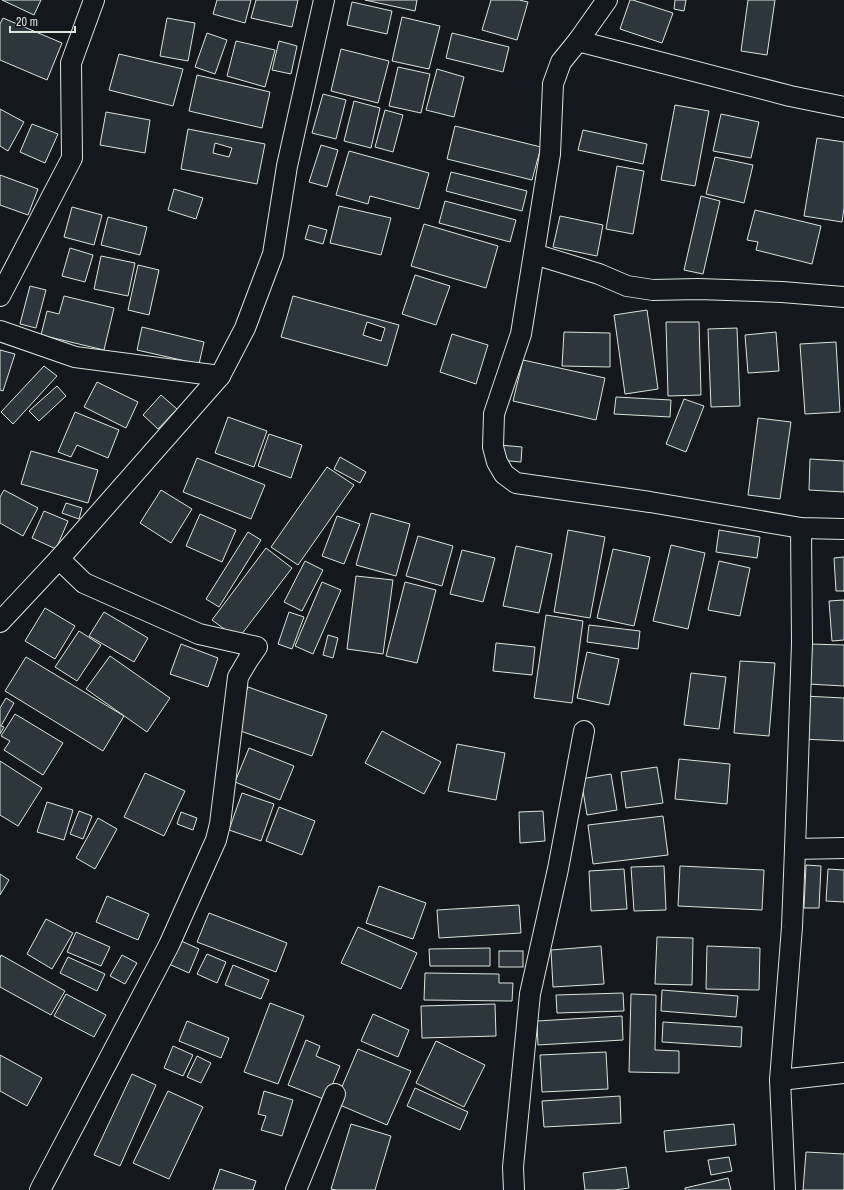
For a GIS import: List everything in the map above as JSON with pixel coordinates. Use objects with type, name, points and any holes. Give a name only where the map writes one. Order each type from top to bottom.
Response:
[{"type":"street","points":[[0,296],[72,158],[71,63],[94,0]]},
{"type":"street","points":[[0,622],[59,559],[220,376],[245,328],[273,254],[287,166],[324,0]]},
{"type":"street","points":[[607,0],[561,62],[553,84],[550,154],[520,334],[494,414],[493,447],[497,462],[504,474],[516,483],[650,502],[801,528],[844,529]]},
{"type":"street","points":[[578,41],[790,96],[844,107]]},
{"type":"street","points":[[534,254],[599,274],[627,286],[653,290],[698,289],[782,292],[844,297]]},
{"type":"street","points":[[0,331],[75,357],[220,376]]},
{"type":"street","points":[[785,1190],[780,1080],[792,926],[795,849],[802,643],[801,528]]},
{"type":"street","points":[[40,1190],[169,945],[216,840],[220,824],[238,677],[257,647],[199,634],[84,583],[59,559]]},
{"type":"street","points":[[514,1190],[513,1167],[530,994],[558,869],[584,731]]},
{"type":"street","points":[[795,849],[844,848]]},
{"type":"street","points":[[780,1080],[844,1073]]},
{"type":"street","points":[[296,1190],[335,1094]]},
{"type":"building","points":[[2,0],[41,0],[34,15]]},
{"type":"building","points":[[217,0],[251,0],[245,23],[213,14]]},
{"type":"building","points":[[256,0],[298,0],[292,27],[251,18]]},
{"type":"building","points":[[365,0],[417,0],[415,11]]},
{"type":"building","points":[[491,0],[519,0],[528,2],[517,40],[482,30]]},
{"type":"building","points":[[630,0],[673,13],[662,43],[620,29]]},
{"type":"building","points":[[675,0],[686,0],[684,11],[674,9]]},
{"type":"building","points":[[748,0],[775,0],[767,55],[741,51]]},
{"type":"building","points":[[352,2],[392,11],[387,34],[347,25]]},
{"type":"building","points":[[402,17],[440,26],[429,69],[392,61]]},
{"type":"building","points":[[3,18],[62,43],[47,80],[0,60],[0,24]]},
{"type":"building","points":[[167,18],[195,23],[188,61],[160,56]]},
{"type":"building","points":[[207,33],[227,40],[215,74],[195,67]]},
{"type":"building","points":[[452,33],[509,47],[503,72],[446,58]]},
{"type":"building","points":[[236,41],[275,50],[265,87],[227,76]]},
{"type":"building","points":[[279,41],[297,46],[291,74],[272,70]]},
{"type":"building","points":[[341,49],[389,61],[378,103],[331,91]]},
{"type":"building","points":[[119,54],[183,69],[173,106],[109,90]]},
{"type":"building","points":[[398,67],[430,74],[421,113],[389,106]]},
{"type":"building","points":[[437,69],[464,77],[454,117],[426,110]]},
{"type":"building","points":[[197,75],[270,92],[262,128],[189,111]]},
{"type":"building","points":[[323,94],[346,100],[336,139],[312,133]]},
{"type":"building","points":[[354,101],[380,108],[371,148],[344,141]]},
{"type":"building","points":[[675,105],[709,111],[695,186],[661,180]]},
{"type":"building","points":[[0,109],[24,122],[8,151],[0,146]]},
{"type":"building","points":[[385,110],[403,115],[393,152],[375,147]]},
{"type":"building","points":[[106,112],[150,120],[145,153],[100,145]]},
{"type":"building","points":[[721,114],[759,122],[751,158],[713,151]]},
{"type":"building","points":[[32,124],[58,134],[45,163],[20,152]]},
{"type":"building","points":[[455,126],[541,147],[532,180],[447,159]]},
{"type":"building","points":[[188,129],[265,144],[257,184],[181,169]],"holes":[[[215,143],[232,148],[229,157],[213,153]]]},
{"type":"building","points":[[583,130],[647,144],[643,164],[578,150]]},
{"type":"building","points":[[817,138],[844,142],[844,208],[842,222],[804,216]]},
{"type":"building","points":[[321,145],[338,150],[327,187],[309,182]]},
{"type":"building","points":[[349,151],[429,173],[419,209],[370,196],[368,204],[336,195]]},
{"type":"building","points":[[715,157],[753,165],[744,203],[706,194]]},
{"type":"building","points":[[617,166],[644,171],[633,234],[606,229]]},
{"type":"building","points":[[451,172],[527,191],[522,211],[446,191]]},
{"type":"building","points":[[0,175],[38,189],[28,215],[0,205]]},
{"type":"building","points":[[174,189],[203,198],[196,219],[168,210]]},
{"type":"building","points":[[701,196],[720,201],[703,274],[684,270]]},
{"type":"building","points":[[445,201],[516,220],[510,242],[439,223]]},
{"type":"building","points":[[339,206],[391,218],[381,255],[330,243]]},
{"type":"building","points":[[72,207],[102,215],[94,245],[64,237]]},
{"type":"building","points":[[755,210],[821,226],[812,264],[756,250],[758,242],[747,240]]},
{"type":"building","points":[[560,216],[603,225],[597,256],[553,247]]},
{"type":"building","points":[[108,217],[147,227],[140,255],[101,245]]},
{"type":"building","points":[[424,224],[498,246],[486,288],[411,266]]},
{"type":"building","points":[[309,225],[327,230],[323,244],[305,239]]},
{"type":"building","points":[[70,248],[93,255],[85,282],[62,276]]},
{"type":"building","points":[[101,256],[135,263],[128,296],[94,289]]},
{"type":"building","points":[[138,265],[159,270],[149,315],[128,310]]},
{"type":"building","points":[[415,275],[450,286],[436,325],[402,314]]},
{"type":"building","points":[[30,286],[46,290],[36,328],[20,324]]},
{"type":"building","points":[[64,296],[114,308],[104,350],[41,335],[47,311],[59,314]]},
{"type":"building","points":[[293,296],[399,325],[387,366],[281,337]],"holes":[[[367,322],[385,328],[381,341],[363,335]]]},
{"type":"building","points":[[647,310],[658,389],[625,394],[614,315]]},
{"type":"building","points":[[666,322],[699,322],[701,395],[668,396]]},
{"type":"building","points":[[142,327],[204,342],[199,364],[137,350]]},
{"type":"building","points":[[737,328],[740,406],[711,407],[708,329]]},
{"type":"building","points":[[564,332],[610,333],[610,367],[562,366]]},
{"type":"building","points":[[776,332],[779,371],[748,373],[745,335]]},
{"type":"building","points":[[452,334],[488,345],[476,384],[440,372]]},
{"type":"building","points":[[836,342],[840,412],[805,414],[800,344]]},
{"type":"building","points":[[0,350],[15,354],[3,391],[0,390]]},
{"type":"building","points":[[523,360],[605,378],[596,420],[513,401]]},
{"type":"building","points":[[44,366],[57,376],[13,424],[1,412]]},
{"type":"building","points":[[97,382],[138,402],[126,428],[84,407]]},
{"type":"building","points":[[57,386],[66,396],[39,421],[29,411]]},
{"type":"building","points":[[161,395],[177,409],[158,429],[143,415]]},
{"type":"building","points":[[616,397],[671,400],[670,417],[614,414]]},
{"type":"building","points":[[684,399],[704,406],[686,452],[666,444]]},
{"type":"building","points":[[75,412],[119,430],[108,458],[77,445],[71,457],[58,452]]},
{"type":"building","points":[[228,417],[267,431],[254,467],[215,453]]},
{"type":"building","points":[[758,418],[791,422],[780,499],[748,495]]},
{"type":"building","points":[[269,434],[302,445],[291,478],[258,466]]},
{"type":"building","points":[[500,445],[522,447],[521,462],[498,460]]},
{"type":"building","points":[[31,451],[98,470],[88,503],[21,484]]},
{"type":"building","points":[[340,457],[366,472],[360,483],[334,469]]},
{"type":"building","points":[[197,458],[265,485],[251,519],[183,492]]},
{"type":"building","points":[[810,459],[844,461],[844,492],[809,490]]},
{"type":"building","points":[[327,467],[354,485],[298,565],[271,547]]},
{"type":"building","points":[[4,490],[38,508],[23,536],[0,523],[0,497]]},
{"type":"building","points":[[161,490],[192,509],[171,543],[140,523]]},
{"type":"building","points":[[66,503],[82,508],[79,519],[62,513]]},
{"type":"building","points":[[44,511],[68,521],[56,549],[32,538]]},
{"type":"building","points":[[371,513],[410,524],[396,576],[356,565]]},
{"type":"building","points":[[200,514],[236,530],[222,562],[186,546]]},
{"type":"building","points":[[337,516],[360,524],[344,564],[322,556]]},
{"type":"building","points":[[568,530],[605,537],[590,618],[554,612]]},
{"type":"building","points":[[719,530],[760,537],[757,558],[716,552]]},
{"type":"building","points":[[248,532],[261,540],[219,607],[206,599]]},
{"type":"building","points":[[418,536],[453,546],[442,586],[406,576]]},
{"type":"building","points":[[671,545],[705,553],[688,629],[653,621]]},
{"type":"building","points":[[516,546],[552,554],[539,613],[503,606]]},
{"type":"building","points":[[266,548],[292,568],[238,639],[212,620]]},
{"type":"building","points":[[613,549],[650,557],[634,626],[597,618]]},
{"type":"building","points":[[462,550],[495,558],[483,602],[450,594]]},
{"type":"building","points":[[844,557],[844,591],[836,591],[834,558]]},
{"type":"building","points":[[305,561],[323,570],[302,611],[284,602]]},
{"type":"building","points":[[719,561],[750,568],[740,616],[708,610]]},
{"type":"building","points":[[356,576],[393,580],[383,654],[347,649]]},
{"type":"building","points":[[322,582],[341,590],[313,654],[295,646]]},
{"type":"building","points":[[405,582],[436,590],[417,663],[386,656]]},
{"type":"building","points":[[844,600],[844,640],[832,641],[829,601]]},
{"type":"building","points":[[45,608],[75,626],[55,659],[25,641]]},
{"type":"building","points":[[104,612],[148,638],[134,662],[89,636]]},
{"type":"building","points":[[289,612],[304,617],[292,649],[278,644]]},
{"type":"building","points":[[546,615],[583,621],[572,703],[534,698]]},
{"type":"building","points":[[589,625],[640,631],[638,649],[587,642]]},
{"type":"building","points":[[79,631],[101,645],[77,681],[55,667]]},
{"type":"building","points":[[328,635],[338,638],[333,658],[323,655]]},
{"type":"building","points":[[496,643],[535,647],[532,675],[493,671]]},
{"type":"building","points":[[181,644],[218,658],[208,687],[170,674]]},
{"type":"building","points":[[810,644],[844,645],[844,686],[808,684]]},
{"type":"building","points":[[587,652],[619,659],[609,705],[577,698]]},
{"type":"building","points":[[110,656],[170,698],[147,732],[86,689]]},
{"type":"building","points":[[26,657],[124,716],[103,751],[5,691]]},
{"type":"building","points":[[740,661],[775,663],[769,736],[734,733]]},
{"type":"building","points":[[691,673],[726,677],[719,729],[684,725]]},
{"type":"building","points":[[248,687],[327,715],[312,756],[232,728]]},
{"type":"building","points":[[804,696],[844,698],[844,741],[802,739]]},
{"type":"building","points":[[6,698],[14,703],[1,726],[4,727],[0,734],[0,708]]},
{"type":"building","points":[[15,714],[63,743],[43,775],[4,750],[10,741],[1,736]]},
{"type":"building","points":[[382,731],[441,762],[424,794],[365,763]]},
{"type":"building","points":[[457,744],[505,753],[496,800],[448,791]]},
{"type":"building","points":[[249,748],[294,766],[280,800],[235,782]]},
{"type":"building","points":[[679,759],[730,764],[727,804],[675,799]]},
{"type":"building","points":[[0,761],[42,788],[18,826],[0,815]]},
{"type":"building","points":[[657,767],[663,803],[626,808],[621,772]]},
{"type":"building","points":[[145,773],[185,791],[164,836],[124,817]]},
{"type":"building","points":[[611,774],[617,810],[587,815],[581,779]]},
{"type":"building","points":[[242,793],[274,804],[261,841],[229,830]]},
{"type":"building","points":[[47,802],[73,810],[64,840],[37,832]]},
{"type":"building","points":[[279,807],[315,821],[302,855],[266,841]]},
{"type":"building","points":[[79,811],[92,816],[83,839],[70,834]]},
{"type":"building","points":[[543,811],[545,841],[520,843],[519,812]]},
{"type":"building","points":[[181,812],[197,818],[193,830],[177,824]]},
{"type":"building","points":[[663,816],[668,855],[593,864],[588,825]]},
{"type":"building","points":[[98,818],[117,829],[95,869],[76,858]]},
{"type":"building","points":[[806,865],[821,866],[819,908],[804,908]]},
{"type":"building","points":[[664,866],[666,910],[634,911],[631,867]]},
{"type":"building","points":[[680,866],[764,870],[762,910],[678,906]]},
{"type":"building","points":[[624,869],[627,909],[591,911],[589,871]]},
{"type":"building","points":[[828,869],[844,870],[844,902],[826,901]]},
{"type":"building","points":[[0,874],[9,880],[0,895]]},
{"type":"building","points":[[379,886],[426,903],[413,939],[366,923]]},
{"type":"building","points":[[107,896],[149,914],[138,940],[96,922]]},
{"type":"building","points":[[519,905],[521,933],[439,938],[437,910]]},
{"type":"building","points":[[209,913],[287,943],[276,972],[197,942]]},
{"type":"building","points":[[46,919],[73,933],[52,969],[27,954]]},
{"type":"building","points":[[358,927],[417,953],[401,989],[341,963]]},
{"type":"building","points":[[76,932],[110,947],[101,966],[67,952]]},
{"type":"building","points":[[657,937],[693,938],[692,985],[655,984]]},
{"type":"building","points":[[179,940],[199,949],[189,973],[169,964]]},
{"type":"building","points":[[601,946],[604,984],[553,987],[551,950]]},
{"type":"building","points":[[707,946],[760,948],[759,990],[706,989]]},
{"type":"building","points":[[490,948],[490,966],[430,966],[429,949]]},
{"type":"building","points":[[499,951],[523,951],[523,967],[499,967]]},
{"type":"building","points":[[207,954],[226,962],[217,983],[197,974]]},
{"type":"building","points":[[1,955],[65,991],[51,1015],[0,987]]},
{"type":"building","points":[[122,955],[137,963],[125,984],[110,976]]},
{"type":"building","points":[[68,957],[105,974],[97,991],[60,973]]},
{"type":"building","points":[[233,965],[269,980],[261,999],[225,985]]},
{"type":"building","points":[[425,973],[499,974],[499,983],[513,983],[512,1001],[424,1000]]},
{"type":"building","points":[[662,990],[738,996],[736,1017],[661,1011]]},
{"type":"building","points":[[623,993],[624,1011],[557,1013],[556,995]]},
{"type":"building","points":[[66,994],[106,1015],[94,1037],[54,1016]]},
{"type":"building","points":[[631,994],[656,995],[655,1050],[679,1051],[679,1073],[629,1072]]},
{"type":"building","points":[[270,1003],[304,1016],[278,1084],[244,1072]]},
{"type":"building","points":[[495,1004],[496,1036],[422,1038],[421,1006]]},
{"type":"building","points":[[373,1014],[409,1030],[398,1057],[361,1041]]},
{"type":"building","points":[[622,1016],[623,1040],[538,1045],[537,1021]]},
{"type":"building","points":[[187,1021],[229,1038],[221,1058],[179,1041]]},
{"type":"building","points":[[663,1022],[742,1027],[741,1047],[662,1042]]},
{"type":"building","points":[[306,1040],[320,1046],[316,1056],[340,1066],[326,1100],[288,1085]]},
{"type":"building","points":[[436,1041],[485,1065],[464,1107],[416,1083]]},
{"type":"building","points":[[173,1046],[193,1055],[183,1076],[164,1068]]},
{"type":"building","points":[[358,1049],[411,1071],[387,1125],[335,1103]]},
{"type":"building","points":[[606,1052],[608,1089],[542,1092],[540,1055]]},
{"type":"building","points":[[0,1055],[42,1078],[27,1106],[0,1091]]},
{"type":"building","points":[[197,1056],[211,1063],[201,1083],[187,1077]]},
{"type":"building","points":[[132,1074],[156,1085],[120,1166],[94,1155]]},
{"type":"building","points":[[415,1088],[468,1112],[460,1130],[407,1106]]},
{"type":"building","points":[[168,1091],[203,1107],[169,1179],[133,1163]]},
{"type":"building","points":[[264,1091],[293,1100],[282,1136],[261,1130],[266,1116],[258,1114]]},
{"type":"building","points":[[620,1096],[621,1123],[544,1127],[542,1101]]},
{"type":"building","points":[[351,1124],[391,1136],[375,1190],[331,1189]]},
{"type":"building","points":[[734,1124],[736,1145],[666,1152],[664,1131]]},
{"type":"building","points":[[806,1152],[844,1154],[844,1190],[803,1190]]},
{"type":"building","points":[[729,1157],[732,1171],[711,1175],[708,1160]]},
{"type":"building","points":[[626,1167],[629,1188],[615,1190],[585,1190],[583,1173]]},
{"type":"building","points":[[220,1169],[256,1181],[253,1190],[213,1190]]},
{"type":"building","points":[[728,1178],[731,1190],[685,1190],[685,1188]]}]
